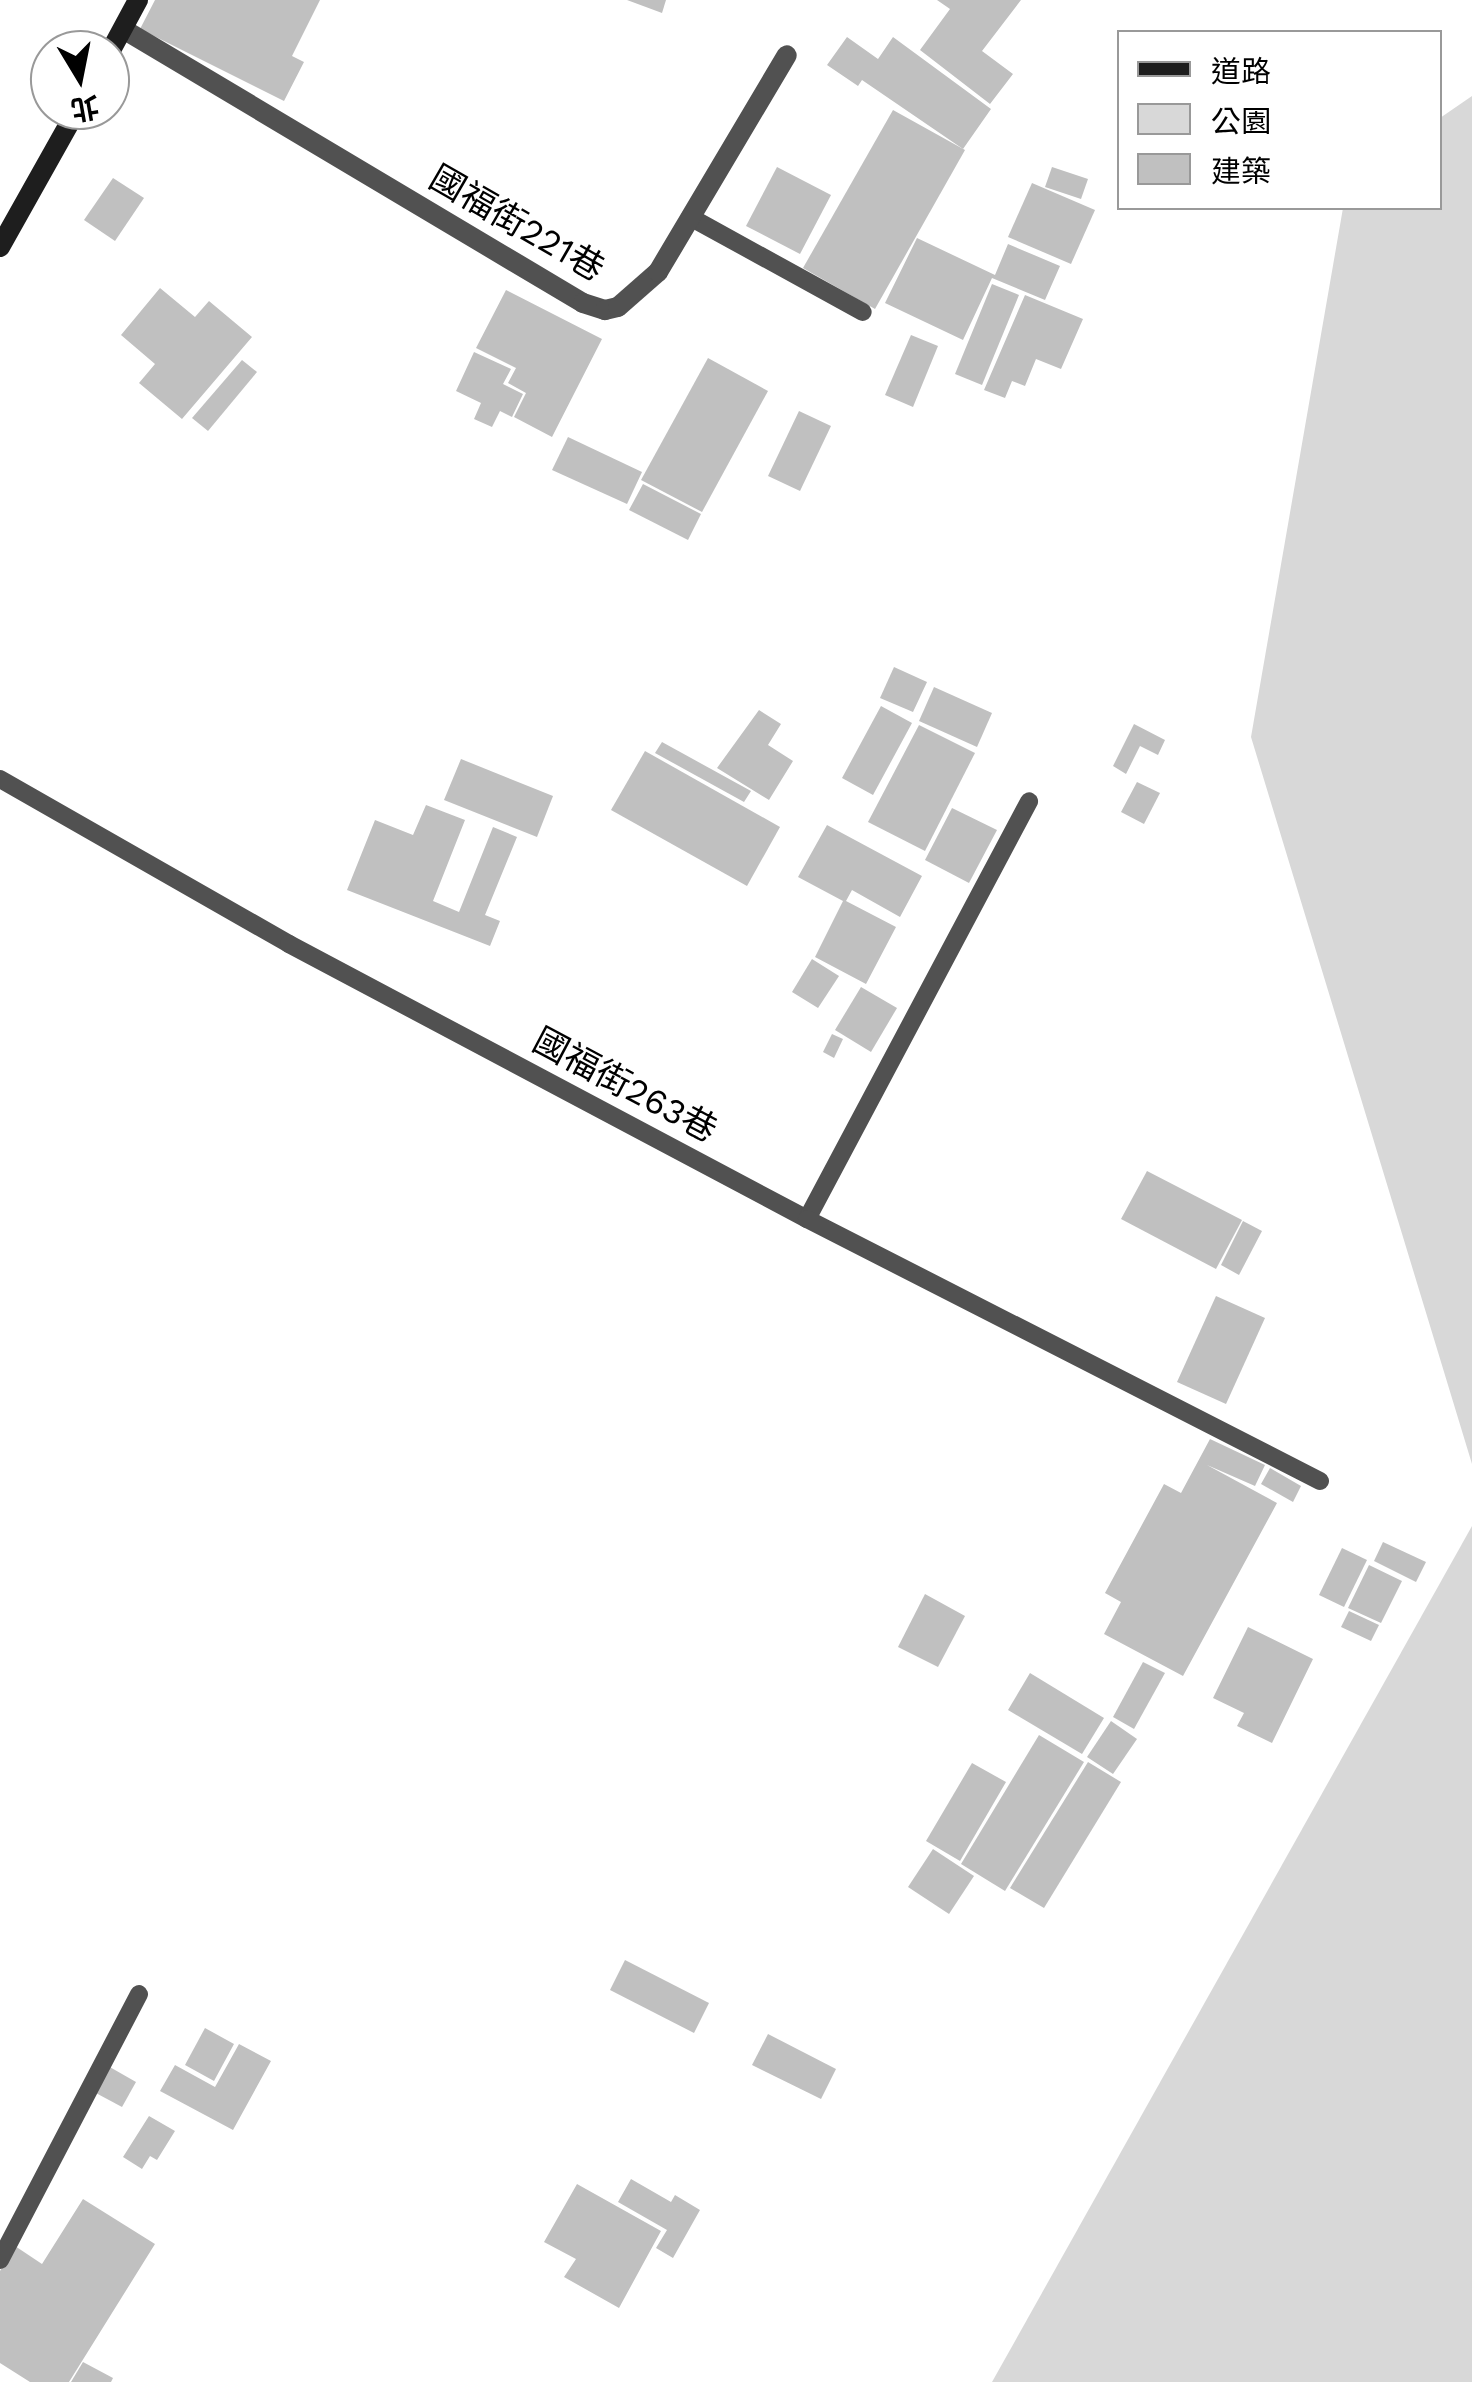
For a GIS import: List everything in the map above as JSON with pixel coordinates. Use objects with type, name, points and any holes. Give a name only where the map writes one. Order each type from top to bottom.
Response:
[{"type":"street","points":[[123,29],[138,0]]},
{"type":"street","name":"國福街221巷","points":[[123,29],[583,303],[604,310],[618,307],[658,272],[787,54]]},
{"type":"street","points":[[0,248],[66,130]]},
{"type":"lane","points":[[690,216],[864,312]]},
{"type":"lane","name":"國福街263巷","points":[[0,779],[290,944],[806,1218],[1320,1481]]},
{"type":"lane","points":[[806,1218],[1028,801]]},
{"type":"lane","points":[[0,2260],[139,1994]]},
{"type":"green space","points":[[1472,96],[1472,1464],[1251,737],[1343,210],[1442,210],[1442,117]]},
{"type":"green space","points":[[1472,1526],[1472,2382],[992,2382]]},
{"type":"building","points":[[155,0],[320,0],[292,56],[304,62],[284,101],[140,29]]},
{"type":"building","points":[[627,0],[666,0],[662,13]]},
{"type":"building","points":[[937,0],[1021,0],[982,51],[1013,74],[990,104],[920,50],[950,9]]},
{"type":"building","points":[[847,37],[878,59],[893,37],[991,109],[963,149],[862,80],[858,86],[827,65]]},
{"type":"building","points":[[893,110],[965,150],[875,309],[803,268]]},
{"type":"building","points":[[777,167],[831,195],[800,254],[746,226]]},
{"type":"building","points":[[1052,167],[1088,179],[1081,199],[1045,187]]},
{"type":"building","points":[[113,178],[144,198],[115,241],[84,220]]},
{"type":"building","points":[[1032,183],[1095,210],[1071,264],[1008,237]]},
{"type":"building","points":[[917,238],[995,275],[1008,244],[1060,266],[1045,300],[992,278],[963,340],[885,303]]},
{"type":"building","points":[[992,284],[1019,295],[982,385],[955,374]]},
{"type":"building","points":[[160,288],[195,317],[209,301],[252,337],[182,419],[139,383],[155,364],[121,335]]},
{"type":"building","points":[[506,290],[602,339],[552,437],[514,417],[526,393],[508,383],[516,368],[476,348]]},
{"type":"building","points":[[1025,295],[1083,319],[1061,369],[1036,359],[1025,386],[1012,381],[1005,398],[984,390]]},
{"type":"building","points":[[911,335],[938,346],[913,407],[885,395]]},
{"type":"building","points":[[474,352],[511,369],[503,384],[523,394],[512,417],[500,411],[492,427],[474,419],[481,403],[456,391]]},
{"type":"building","points":[[708,358],[768,391],[702,512],[641,480]]},
{"type":"building","points":[[242,360],[257,372],[208,431],[192,418]]},
{"type":"building","points":[[799,411],[831,426],[800,491],[768,476]]},
{"type":"building","points":[[568,437],[642,472],[627,504],[552,470]]},
{"type":"building","points":[[643,484],[701,514],[688,540],[629,510]]},
{"type":"building","points":[[894,667],[927,682],[913,712],[880,698]]},
{"type":"building","points":[[934,687],[992,713],[977,747],[919,721]]},
{"type":"building","points":[[881,706],[912,723],[873,795],[842,778]]},
{"type":"building","points":[[759,710],[781,724],[768,745],[793,761],[769,800],[717,768]]},
{"type":"building","points":[[1134,724],[1165,740],[1158,755],[1140,746],[1126,774],[1113,766]]},
{"type":"building","points":[[919,725],[975,753],[925,851],[868,822]]},
{"type":"building","points":[[662,742],[751,791],[744,802],[655,753]]},
{"type":"building","points":[[645,751],[780,827],[747,886],[611,810]]},
{"type":"building","points":[[461,759],[553,796],[537,837],[444,800]]},
{"type":"building","points":[[1137,782],[1160,793],[1144,824],[1121,812]]},
{"type":"building","points":[[426,805],[465,820],[433,901],[459,912],[493,827],[517,837],[485,915],[500,921],[490,946],[347,890],[375,820],[413,835]]},
{"type":"building","points":[[952,808],[997,830],[969,883],[925,860]]},
{"type":"building","points":[[827,825],[922,876],[900,917],[852,890],[846,901],[896,927],[866,984],[815,957],[843,901],[798,877]]},
{"type":"building","points":[[812,959],[839,976],[818,1008],[792,992]]},
{"type":"building","points":[[861,987],[897,1008],[871,1052],[835,1030]]},
{"type":"building","points":[[832,1034],[843,1039],[834,1058],[823,1052]]},
{"type":"building","points":[[1147,1171],[1242,1220],[1216,1269],[1121,1219]]},
{"type":"building","points":[[1243,1221],[1262,1231],[1239,1275],[1221,1265]]},
{"type":"building","points":[[1216,1296],[1265,1318],[1226,1404],[1177,1382]]},
{"type":"building","points":[[1210,1439],[1265,1465],[1255,1486],[1207,1465],[1277,1503],[1183,1676],[1104,1634],[1121,1602],[1105,1593],[1164,1484],[1181,1493]]},
{"type":"building","points":[[1270,1468],[1301,1486],[1293,1502],[1261,1484]]},
{"type":"building","points":[[1383,1542],[1426,1562],[1416,1582],[1374,1561]]},
{"type":"building","points":[[1342,1548],[1367,1560],[1344,1607],[1319,1595]]},
{"type":"building","points":[[1369,1565],[1402,1581],[1381,1623],[1348,1608]]},
{"type":"building","points":[[925,1594],[965,1616],[938,1667],[898,1647]]},
{"type":"building","points":[[1349,1611],[1379,1625],[1371,1641],[1341,1627]]},
{"type":"building","points":[[1248,1627],[1313,1659],[1272,1743],[1237,1726],[1244,1713],[1213,1698]]},
{"type":"building","points":[[1143,1662],[1165,1673],[1134,1729],[1113,1717]]},
{"type":"building","points":[[1030,1673],[1104,1718],[1082,1754],[1008,1710]]},
{"type":"building","points":[[1111,1721],[1137,1739],[1113,1774],[1087,1757]]},
{"type":"building","points":[[1039,1735],[1084,1762],[1005,1891],[961,1864]]},
{"type":"building","points":[[1088,1762],[1121,1782],[1044,1908],[1010,1888]]},
{"type":"building","points":[[972,1763],[1006,1782],[960,1861],[926,1841]]},
{"type":"building","points":[[933,1849],[974,1876],[949,1914],[908,1887]]},
{"type":"building","points":[[625,1960],[709,2003],[694,2033],[610,1990]]},
{"type":"building","points":[[205,2028],[234,2044],[214,2081],[185,2065]]},
{"type":"building","points":[[768,2034],[836,2069],[821,2099],[752,2065]]},
{"type":"building","points":[[239,2044],[271,2061],[233,2130],[160,2091],[175,2065],[215,2087]]},
{"type":"building","points":[[108,2066],[136,2082],[122,2107],[94,2092]]},
{"type":"building","points":[[149,2116],[175,2131],[157,2160],[150,2156],[142,2169],[123,2157]]},
{"type":"building","points":[[631,2179],[671,2202],[675,2195],[700,2210],[673,2258],[656,2248],[667,2230],[618,2202]]},
{"type":"building","points":[[577,2184],[661,2231],[619,2308],[564,2277],[576,2259],[544,2242]]},
{"type":"building","points":[[83,2199],[155,2244],[69,2382],[30,2382],[0,2363],[0,2271],[15,2246],[42,2264]]},
{"type":"building","points":[[83,2362],[113,2378],[111,2382],[71,2382]]}]
